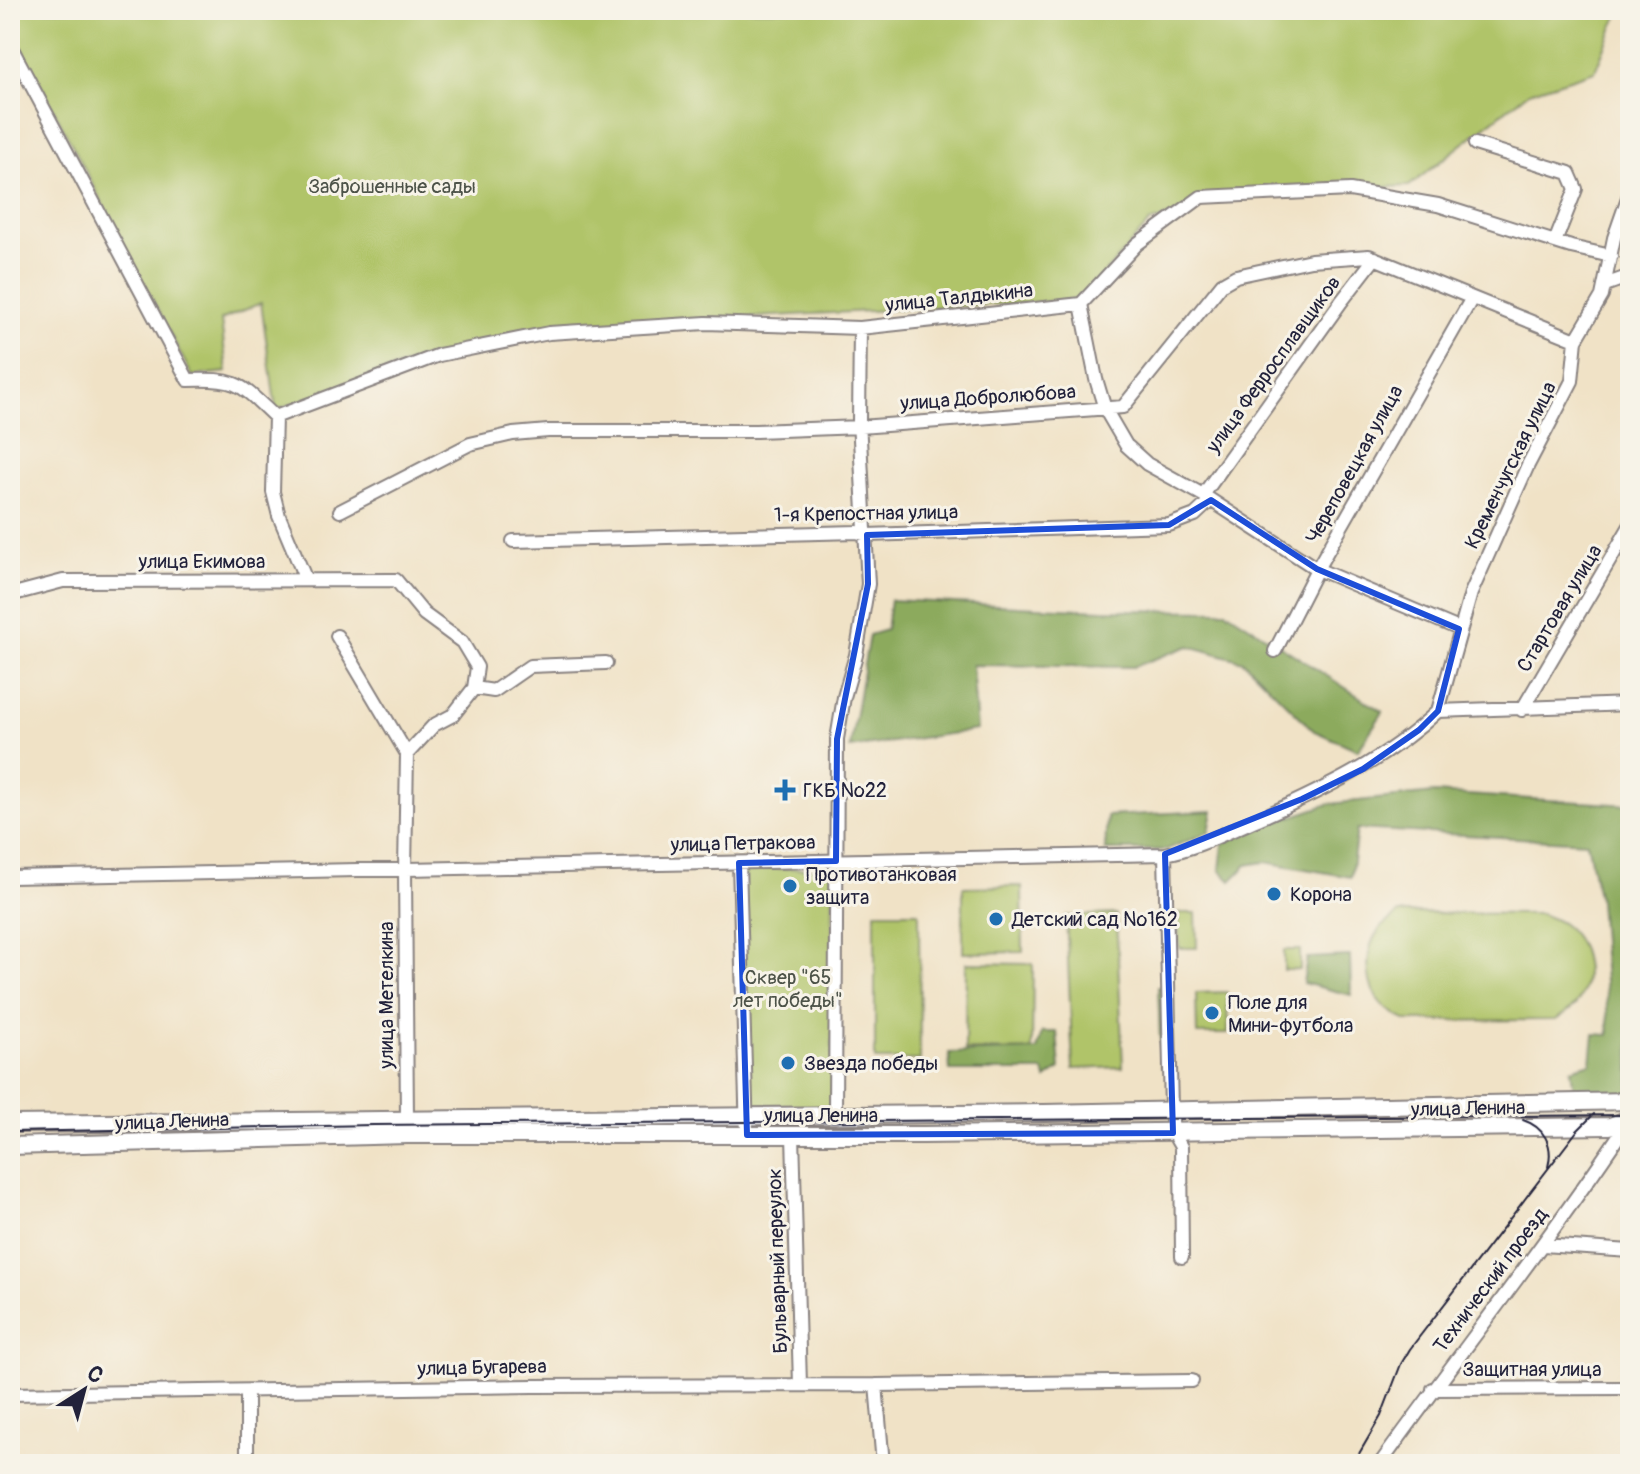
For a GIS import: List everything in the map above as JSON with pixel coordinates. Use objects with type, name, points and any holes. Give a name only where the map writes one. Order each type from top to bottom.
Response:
[{"type":"main road","name":"улица Ленина","points":[[10,1124],[835,1115],[1630,1101]]},
{"type":"main road","name":"улица Ленина","points":[[10,1146],[407,1135],[1173,1133],[1610,1126],[1630,1119]]},
{"type":"street","points":[[10,45],[188,380],[218,379],[240,385],[275,417],[273,492],[279,516],[306,580]]},
{"type":"street","points":[[1475,144],[1569,173],[1576,189],[1555,242]]},
{"type":"street","points":[[1459,629],[1317,569],[1207,498],[1147,464],[1126,445],[1105,409],[1081,304],[1137,244],[1201,197],[1350,190],[1438,205],[1555,242],[1611,256]]},
{"type":"street","name":"Кременчугская улица","points":[[1438,711],[1471,593],[1528,465],[1572,381],[1576,340],[1605,285],[1630,192]]},
{"type":"street","name":"улица Добролюбова","points":[[340,511],[470,444],[513,434],[548,431],[741,432],[860,427],[1123,407],[1222,284],[1311,260],[1369,256],[1576,340]]},
{"type":"street","name":"улица Ферросплавщиков","points":[[1207,498],[1375,258]]},
{"type":"street","points":[[1605,285],[1630,276]]},
{"type":"street","name":"Череповецкая улица","points":[[1275,651],[1317,569],[1472,298]]},
{"type":"street","name":"улица Талдыкина","points":[[275,417],[439,355],[549,333],[706,323],[860,328],[1081,304]]},
{"type":"street","points":[[835,1115],[837,739],[868,584],[860,427],[860,328]]},
{"type":"street","name":"1-я Крепостная улица","points":[[513,541],[857,532],[867,535],[1169,525],[1195,515],[1207,498]]},
{"type":"street","name":"Стартовая улица","points":[[1522,710],[1630,526]]},
{"type":"street","name":"улица Екимова","points":[[10,595],[63,581],[396,580],[424,614],[462,642],[477,667],[474,688]]},
{"type":"street","points":[[337,636],[407,754],[434,725],[453,715],[474,688],[494,691],[530,666],[606,663]]},
{"type":"street","points":[[1438,711],[1630,704]]},
{"type":"street","name":"улица Петракова","points":[[10,877],[1165,854],[1187,850],[1363,769],[1419,730],[1438,711]]},
{"type":"street","name":"улица Метелкина","points":[[407,754],[407,1119]]},
{"type":"street","points":[[1165,854],[1171,1110],[1173,1133],[1181,1147],[1182,1257]]},
{"type":"street","points":[[739,863],[747,1135]]},
{"type":"street","name":"Технический проезд","points":[[1380,1464],[1543,1245],[1630,1119]]},
{"type":"street","points":[[1598,1126],[1609,1152]]},
{"type":"street","name":"Бульварный переулок","points":[[793,1135],[800,1385]]},
{"type":"street","points":[[1543,1245],[1630,1251]]},
{"type":"street","name":"улица Бугарева","points":[[10,1394],[1192,1381]]},
{"type":"street","points":[[876,1385],[883,1464]]},
{"type":"street","name":"Защитная улица","points":[[1433,1389],[1630,1388]]},
{"type":"street","points":[[247,1391],[247,1464]]},
{"type":"highlighted area","points":[[1211,500],[1317,569],[1459,629],[1438,711],[1419,730],[1363,769],[1302,799],[1165,854],[1173,1133],[747,1135],[739,863],[836,861],[837,739],[868,584],[867,535],[1169,525]]},
{"type":"green space","name":"Заброшенные сады","points":[[13,10],[1620,10],[1595,71],[1529,92],[1409,186],[1232,194],[1149,223],[1081,300],[563,327],[424,358],[276,410],[261,303],[221,320],[227,372],[192,376],[15,35]]},
{"type":"green space","points":[[890,600],[1103,610],[1226,611],[1383,712],[1358,750],[1314,731],[1243,661],[1189,646],[1133,667],[972,665],[977,730],[850,748],[869,635],[886,630]]},
{"type":"green space","points":[[1434,793],[1630,805],[1630,1095],[1575,1099],[1571,1069],[1591,1063],[1594,1034],[1609,1035],[1599,901],[1587,842],[1357,829],[1351,877],[1265,862],[1247,865],[1231,881],[1220,870],[1223,844],[1251,830],[1329,804]]},
{"type":"green space","points":[[1213,811],[1209,832],[1165,850],[1105,850],[1107,816]]},
{"type":"green space","name":"Сквер \"65 лет победы\"","points":[[833,868],[832,1108],[746,1109],[742,869]]},
{"type":"green space","points":[[1022,886],[1023,952],[963,953],[963,887]]},
{"type":"green space","points":[[875,912],[919,912],[920,1060],[875,1060]]},
{"type":"green space","points":[[1178,913],[1196,913],[1197,948],[1179,948]]},
{"type":"green space","points":[[1399,913],[1541,914],[1562,923],[1572,932],[1582,951],[1586,973],[1582,995],[1556,1020],[1407,1021],[1380,1002],[1370,982],[1368,963],[1374,937],[1383,925]]},
{"type":"green space","points":[[1116,914],[1123,1067],[1073,1069],[1066,916]]},
{"type":"green space","points":[[1284,950],[1300,950],[1300,970],[1284,970]]},
{"type":"green space","points":[[1350,956],[1351,995],[1303,983],[1307,958]]},
{"type":"green space","points":[[966,963],[1033,964],[1032,1051],[965,1050]]},
{"type":"green space","points":[[1158,987],[1166,987],[1169,1067],[1161,1067]]},
{"type":"green space","name":"Поле для Мини-футбола","points":[[1227,992],[1228,1034],[1197,1034],[1196,993]]},
{"type":"green space","points":[[1042,1032],[1057,1032],[1060,1069],[1046,1079],[1044,1071],[950,1071],[949,1053],[1037,1050]]},
{"type":"tram line","points":[[1353,1464],[1381,1416],[1410,1349],[1577,1131],[1594,1114]]},
{"type":"tram line","points":[[10,1132],[374,1125],[1630,1115]]},
{"type":"tram line","points":[[1523,1120],[1537,1127],[1546,1138],[1550,1151],[1548,1167]]},
{"type":"place","name":"ГКБ №22","points":[[785,790]]},
{"type":"place","name":"Противотанковая защита","points":[[790,886]]},
{"type":"place","name":"Корона","points":[[1274,894]]},
{"type":"place","name":"Детский сад №162","points":[[996,919]]},
{"type":"place","name":"Поле для Мини-футбола","points":[[1212,1013]]},
{"type":"place","name":"Звезда победы","points":[[788,1063]]}]
